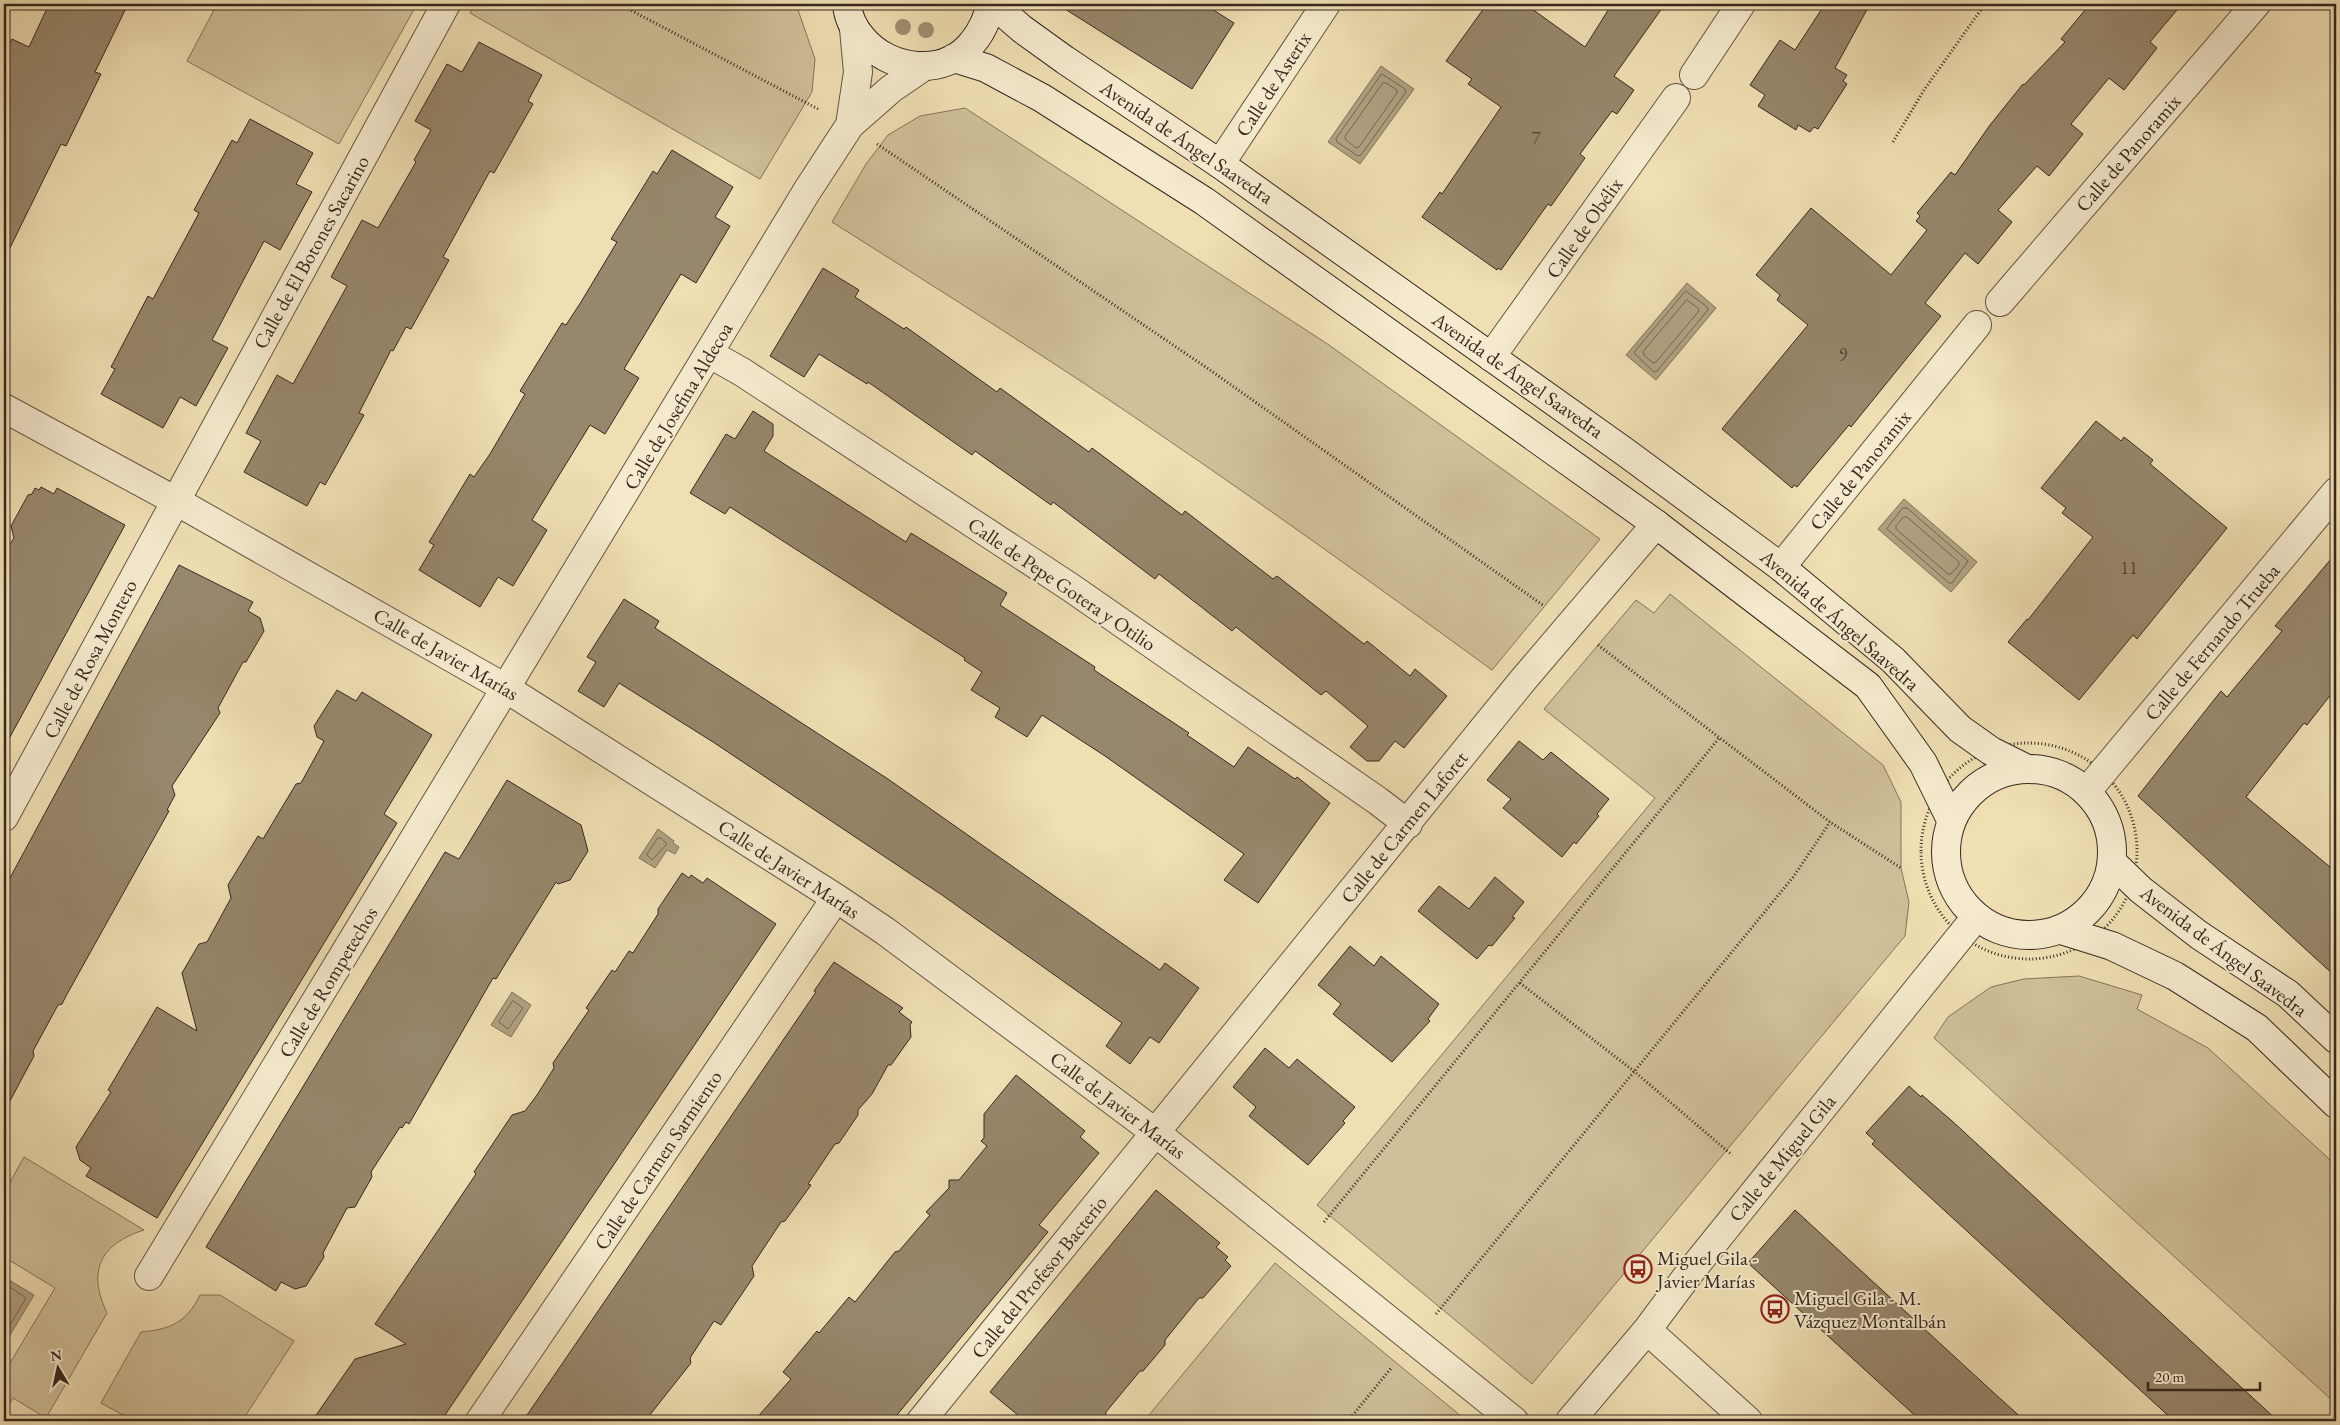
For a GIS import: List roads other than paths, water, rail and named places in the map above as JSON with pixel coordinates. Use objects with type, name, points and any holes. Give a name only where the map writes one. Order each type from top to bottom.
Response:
[{"type":"street","name":"Calle de El Botones Sacarino","points":[[176,501],[446,4]]},
{"type":"street","points":[[850,16],[872,50],[896,63],[923,67],[954,58],[972,44],[985,24],[992,4]]},
{"type":"street","name":"Avenida de Ángel Saavedra","points":[[992,4],[1013,22],[1066,60],[1220,164],[1626,452],[1781,567],[1892,660],[1960,729],[1991,751],[2025,768]]},
{"type":"street","name":"Calle de Asterix","points":[[1220,164],[1326,4]]},
{"type":"street","points":[[1694,75],[1742,4]]},
{"type":"street","name":"Calle de Panoramix","points":[[2000,302],[2256,4]]},
{"type":"street","name":"Calle de Josefina Aldecoa","points":[[850,16],[858,72],[850,125]]},
{"type":"street","name":"Avenida de Ángel Saavedra","points":[[954,58],[985,68],[1042,98],[1204,201],[1656,524],[1868,686],[1923,763],[1951,820]]},
{"type":"street","name":"Calle de Josefina Aldecoa","points":[[508,688],[808,191],[850,125],[891,89],[923,67]]},
{"type":"street","name":"Calle de Obélix","points":[[1491,357],[1676,98]]},
{"type":"street","name":"Calle de Panoramix","points":[[1781,567],[1977,325]]},
{"type":"street","name":"Calle de Pepe Gotera y Otilio","points":[[710,354],[742,372],[1070,587],[1370,795],[1408,824]]},
{"type":"street","name":"Calle de Javier Marías","points":[[4,408],[176,501],[508,688],[836,898],[885,931],[1156,1132],[1514,1421]]},
{"type":"street","name":"Calle de Fernando Trueba","points":[[2095,782],[2336,492]]},
{"type":"street","name":"Calle de Rosa Montero","points":[[4,817],[176,501]]},
{"type":"street","name":"Calle de Carmen Laforet","points":[[1156,1132],[1523,680],[1656,524]]},
{"type":"street","name":"Calle de Rompetechos","points":[[149,1276],[508,688]]},
{"type":"street","points":[[2025,768],[2048,770],[2069,778],[2095,782],[2112,837],[2113,863],[2104,891],[2086,914],[2061,930],[2032,936],[1968,926],[1947,872],[1945,846],[1951,820],[1969,794],[1995,775],[2025,768]]},
{"type":"street","name":"Avenida de Ángel Saavedra","points":[[2113,863],[2132,882],[2199,934],[2288,994],[2336,1039]]},
{"type":"street","name":"Calle de Carmen Sarmiento","points":[[480,1421],[836,898]]},
{"type":"street","name":"Calle de Miguel Gila","points":[[1570,1421],[1647,1330],[1691,1271],[1968,926]]},
{"type":"street","points":[[2061,930],[2112,946],[2174,976],[2257,1028],[2336,1104]]},
{"type":"street","name":"Calle del Profesor Bacterio","points":[[921,1421],[1156,1132]]},
{"type":"street","points":[[1647,1330],[1748,1421]]},
{"type":"water","points":[[1381,66],[1414,89],[1360,164],[1328,142]]},
{"type":"water","points":[[1687,283],[1716,308],[1656,380],[1626,355]]},
{"type":"water","points":[[1904,499],[1977,562],[1951,592],[1878,529]]},
{"type":"water","points":[[658,829],[679,847],[675,854],[667,850],[655,868],[639,858]]},
{"type":"water","points":[[512,992],[531,1005],[511,1037],[491,1025]]},
{"type":"water","points":[[4,1277],[34,1295],[4,1345]]},
{"type":"place","name":"Miguel Gila - Javier Marías","points":[[1638,1269]]},
{"type":"place","name":"Miguel Gila - M. Vázquez Montalbán","points":[[1775,1309]]}]
